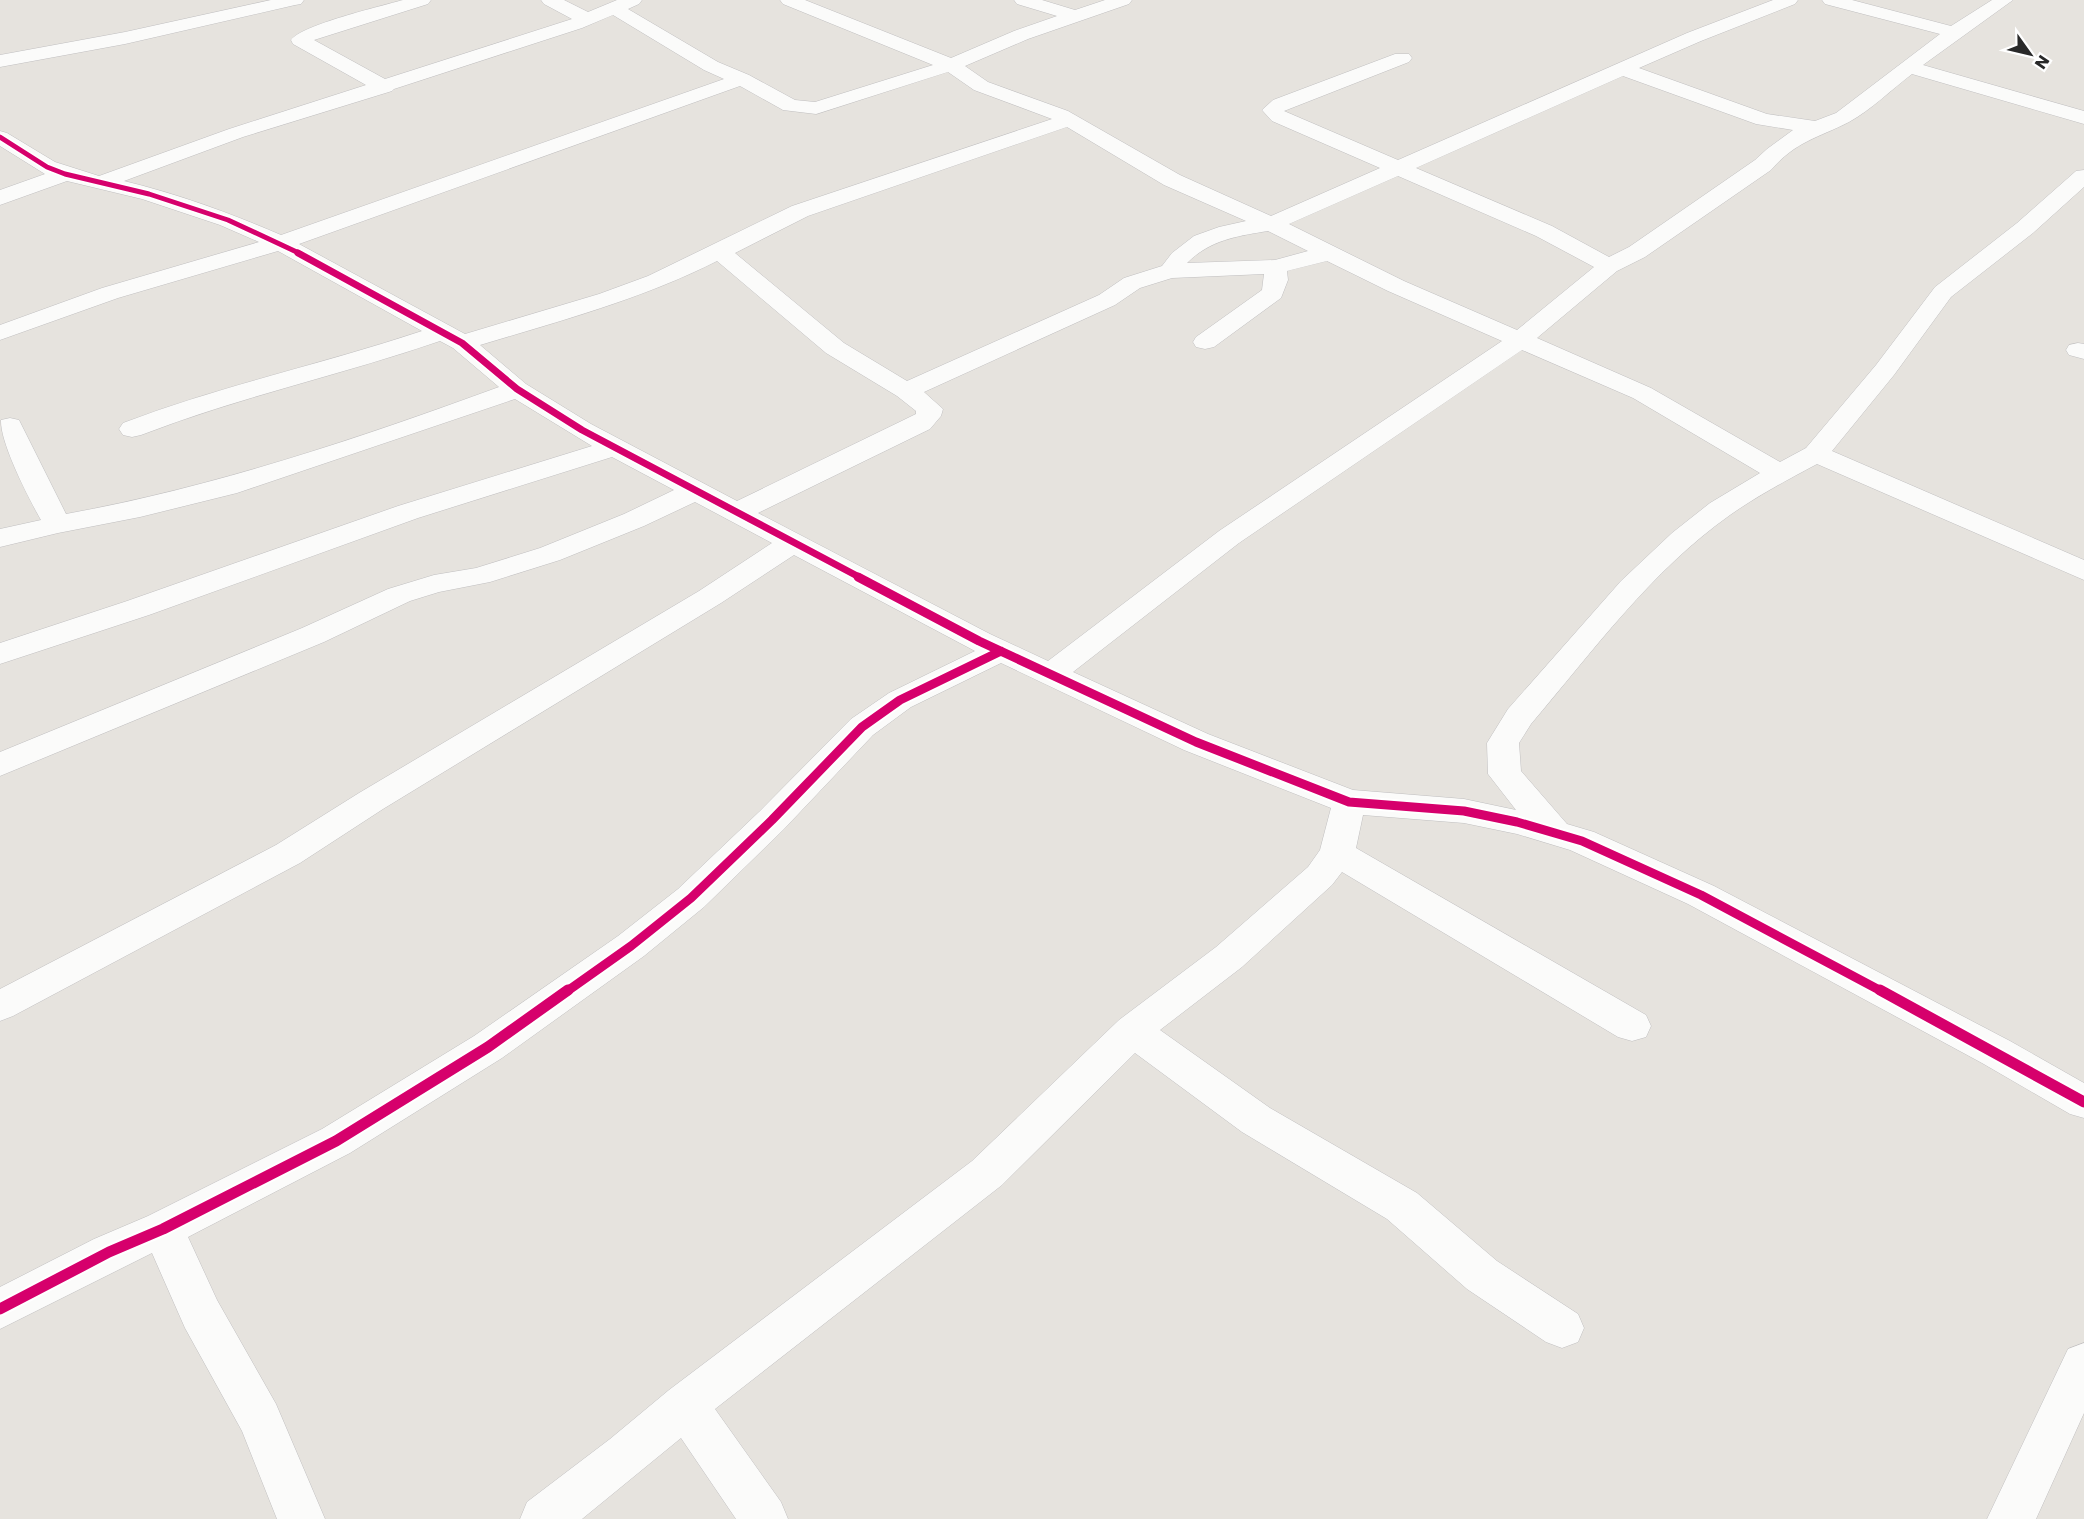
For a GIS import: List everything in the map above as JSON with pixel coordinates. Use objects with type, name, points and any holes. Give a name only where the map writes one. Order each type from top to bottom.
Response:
[{"type":"street","points":[[0,61],[125,38],[295,0]]},
{"type":"street","points":[[385,87],[300,40],[319,31],[422,0]]},
{"type":"street","points":[[550,0],[585,18]]},
{"type":"street","points":[[102,182],[236,133],[385,87],[575,24],[633,0]]},
{"type":"street","points":[[789,0],[951,65],[981,86],[1061,115],[1172,180],[1518,340],[1642,393],[1779,473]]},
{"type":"street","points":[[1023,0],[1075,16]]},
{"type":"street","points":[[612,7],[711,66],[790,106],[816,108],[951,65],[1021,35],[1124,0]]},
{"type":"street","points":[[1170,271],[1181,253],[1202,239],[1233,230],[1271,224],[1400,169],[1710,30],[1789,0]]},
{"type":"street","points":[[1831,0],[1954,32]]},
{"type":"street","points":[[1051,674],[1229,537],[1518,340],[1563,306],[1609,266],[1637,252],[1763,165],[1774,153],[1798,136],[1844,117],[1954,32],[2004,0]]},
{"type":"street","points":[[1402,58],[1280,104],[1272,110],[1279,117],[1544,231],[1609,266]]},
{"type":"street","points":[[1909,67],[2029,100],[2084,118]]},
{"type":"street","points":[[1623,69],[1763,120],[1820,128]]},
{"type":"street","points":[[0,333],[110,293],[280,243],[742,80]]},
{"type":"street","points":[[132,429],[189,407],[369,357],[607,298],[692,265],[800,211],[1069,120]]},
{"type":"street","points":[[1763,120],[1774,153]]},
{"type":"street","points":[[0,137],[47,166],[65,174],[149,194],[228,220],[280,243],[452,337],[517,389],[614,448],[1001,651],[1196,742],[1349,802],[1464,811],[1517,822],[1582,842],[1701,895],[2084,1102]]},
{"type":"street","points":[[0,198],[65,174]]},
{"type":"street","points":[[1556,834],[1505,774],[1503,743],[1519,717],[1631,587],[1682,539],[1720,509],[1779,473],[1816,454],[1885,370],[1943,292],[2080,184]]},
{"type":"street","points":[[719,251],[835,348],[906,391],[930,410],[921,423],[736,512]]},
{"type":"street","points":[[906,391],[1107,300],[1132,283],[1170,271],[1275,267],[1329,253]]},
{"type":"street","points":[[1204,342],[1273,293],[1276,279],[1275,267]]},
{"type":"street","points":[[0,538],[58,524],[140,509],[227,487],[449,414],[517,389]]},
{"type":"street","points":[[10,426],[43,500],[58,524]]},
{"type":"street","points":[[0,654],[84,624],[138,608],[408,512],[614,448]]},
{"type":"street","points":[[1816,454],[2084,571]]},
{"type":"street","points":[[0,765],[313,635],[399,596],[434,584],[480,576],[550,554],[634,520],[695,491]]},
{"type":"street","points":[[0,1006],[288,854],[371,801],[700,603],[792,543]]},
{"type":"street","points":[[0,1309],[336,1141],[488,1047],[631,946],[691,898],[862,728],[900,700],[1001,651]]},
{"type":"street","points":[[1464,811],[1505,774]]},
{"type":"street","points":[[544,1519],[627,1455],[685,1405],[987,1173],[1133,1031],[1229,957],[1320,876],[1337,853],[1349,802]]},
{"type":"street","points":[[1337,853],[1632,1026]]},
{"type":"street","points":[[1133,1031],[1256,1120],[1402,1206],[1482,1275],[1562,1328]]},
{"type":"street","points":[[163,1229],[201,1314],[260,1419],[295,1516]]},
{"type":"street","points":[[2012,1519],[2084,1364]]},
{"type":"street","points":[[685,1405],[764,1519]]},
{"type":"cycle path","points":[[0,137],[47,167],[65,174],[149,194],[228,220],[280,243],[462,343],[517,389],[582,430],[626,454],[979,641],[1196,742],[1349,802],[1464,811],[1517,822],[1582,841],[1701,895],[1996,1052],[2084,1102]]},
{"type":"cycle path","points":[[0,1309],[109,1252],[163,1229],[336,1141],[488,1047],[631,946],[691,898],[772,820],[862,727],[900,700],[1001,651]]}]
